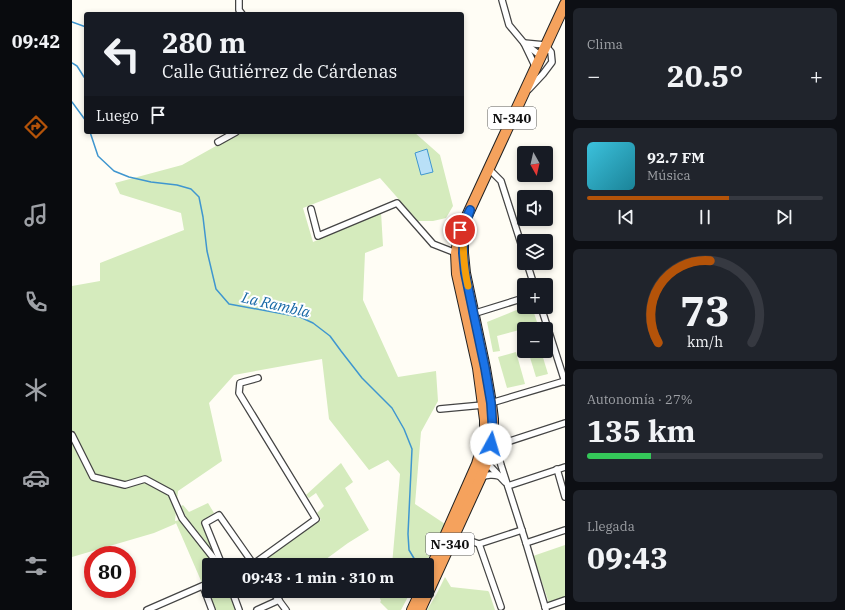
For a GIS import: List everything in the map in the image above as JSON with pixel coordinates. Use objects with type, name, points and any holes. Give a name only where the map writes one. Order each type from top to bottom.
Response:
[{"type":"highway","name":"N-340","points":[[487,404],[457,274],[456,252],[460,230],[565,4]]},
{"type":"highway","name":"N-340","points":[[420,610],[480,479],[482,463],[489,435],[485,420],[487,404],[485,368],[465,273],[463,253],[464,230],[470,210]]},
{"type":"highway","name":"N-340","points":[[434,562],[482,463]]},
{"type":"highway","points":[[412,610],[418,598]]},
{"type":"street","points":[[239,0],[241,12]]},
{"type":"street","points":[[502,0],[510,26],[524,43],[541,56]]},
{"type":"street","points":[[520,101],[552,62],[551,52],[545,45],[524,43]]},
{"type":"street","points":[[524,43],[536,68]]},
{"type":"street","points":[[218,142],[232,134]]},
{"type":"street","points":[[488,168],[501,180],[518,234]]},
{"type":"street","points":[[311,209],[318,236],[397,203],[434,244],[456,252]]},
{"type":"street","points":[[479,312],[517,300]]},
{"type":"street","points":[[472,304],[476,306],[479,312],[476,324]]},
{"type":"street","points":[[440,408],[487,404],[565,381],[543,314]]},
{"type":"street","points":[[258,378],[240,383],[239,394],[316,519],[263,558]]},
{"type":"street","points":[[497,452],[499,447],[504,443],[565,423]]},
{"type":"street","points":[[72,435],[93,477],[125,485],[145,479],[171,493],[182,518],[213,558]]},
{"type":"street","points":[[489,435],[497,452],[546,609],[565,600]]},
{"type":"street","points":[[482,463],[492,460],[501,465]]},
{"type":"street","points":[[482,463],[499,476],[508,486]]},
{"type":"street","points":[[508,486],[565,467]]},
{"type":"street","points":[[557,470],[565,497]]},
{"type":"street","points":[[480,479],[494,474],[499,476]]},
{"type":"street","points":[[219,558],[205,523],[219,515],[248,558]]},
{"type":"street","points":[[454,535],[479,544],[522,530]]},
{"type":"street","points":[[526,543],[565,530]]},
{"type":"street","points":[[479,544],[501,607]]},
{"type":"street","points":[[150,609],[202,587]]},
{"type":"street","points":[[209,598],[212,610]]},
{"type":"street","points":[[235,598],[239,610]]},
{"type":"street","points":[[257,610],[279,600],[286,610]]},
{"type":"green space","points":[[237,134],[416,134],[440,155],[453,206],[446,218],[433,221],[418,221],[380,178],[303,208],[313,242],[381,212],[383,246],[365,253],[363,300],[398,377],[436,371],[438,401],[421,432],[415,504],[445,524],[428,558],[393,558],[400,474],[388,460],[369,470],[329,419],[322,359],[234,375],[209,403],[222,461],[178,491],[175,521],[180,520],[210,558],[202,558],[202,583],[176,523],[154,533],[110,546],[84,546],[84,553],[72,557],[72,286],[100,281],[100,263],[184,230],[181,213],[120,194],[115,183],[182,165]]},
{"type":"green space","points":[[517,310],[517,314],[534,314],[537,322],[517,322],[517,331],[497,336],[500,351],[493,352],[487,322]]},
{"type":"green space","points":[[516,352],[525,384],[507,388],[498,357]]},
{"type":"green space","points":[[530,358],[543,358],[548,374],[536,377]]},
{"type":"green space","points":[[341,463],[353,482],[345,488],[369,530],[328,558],[264,558],[321,520],[317,513],[324,506],[316,493],[309,498],[306,495]]},
{"type":"green space","points":[[208,503],[214,513],[202,521],[217,558],[186,517],[181,506],[183,505],[189,512]]},
{"type":"green space","points":[[565,545],[565,597],[549,603],[533,556]]},
{"type":"green space","points":[[445,577],[451,587],[488,591],[495,610],[427,610]]},
{"type":"green space","points":[[212,598],[231,598],[235,610],[216,610]]},
{"type":"green space","points":[[380,598],[407,598],[401,610],[388,610],[380,602]]},
{"type":"water","points":[[427,149],[433,172],[421,175],[415,153]]},
{"type":"waterway","name":"La Rambla","points":[[72,22],[84,26]]},
{"type":"waterway","name":"La Rambla","points":[[72,63],[77,66],[84,77]]},
{"type":"waterway","name":"La Rambla","points":[[72,102],[84,118]]},
{"type":"waterway","name":"La Rambla","points":[[91,134],[98,156],[114,171],[129,177],[151,182],[177,185],[191,189],[199,197],[207,251],[216,289],[229,304],[300,317],[313,323],[330,336],[362,378],[392,408],[404,429],[412,449],[408,534],[409,550],[414,558]]},
{"type":"slow traffic","points":[[463,234],[463,253],[468,286]]},
{"type":"route","points":[[460,230],[470,210],[464,230],[463,253],[465,273],[491,403],[493,434],[491,444]]}]
